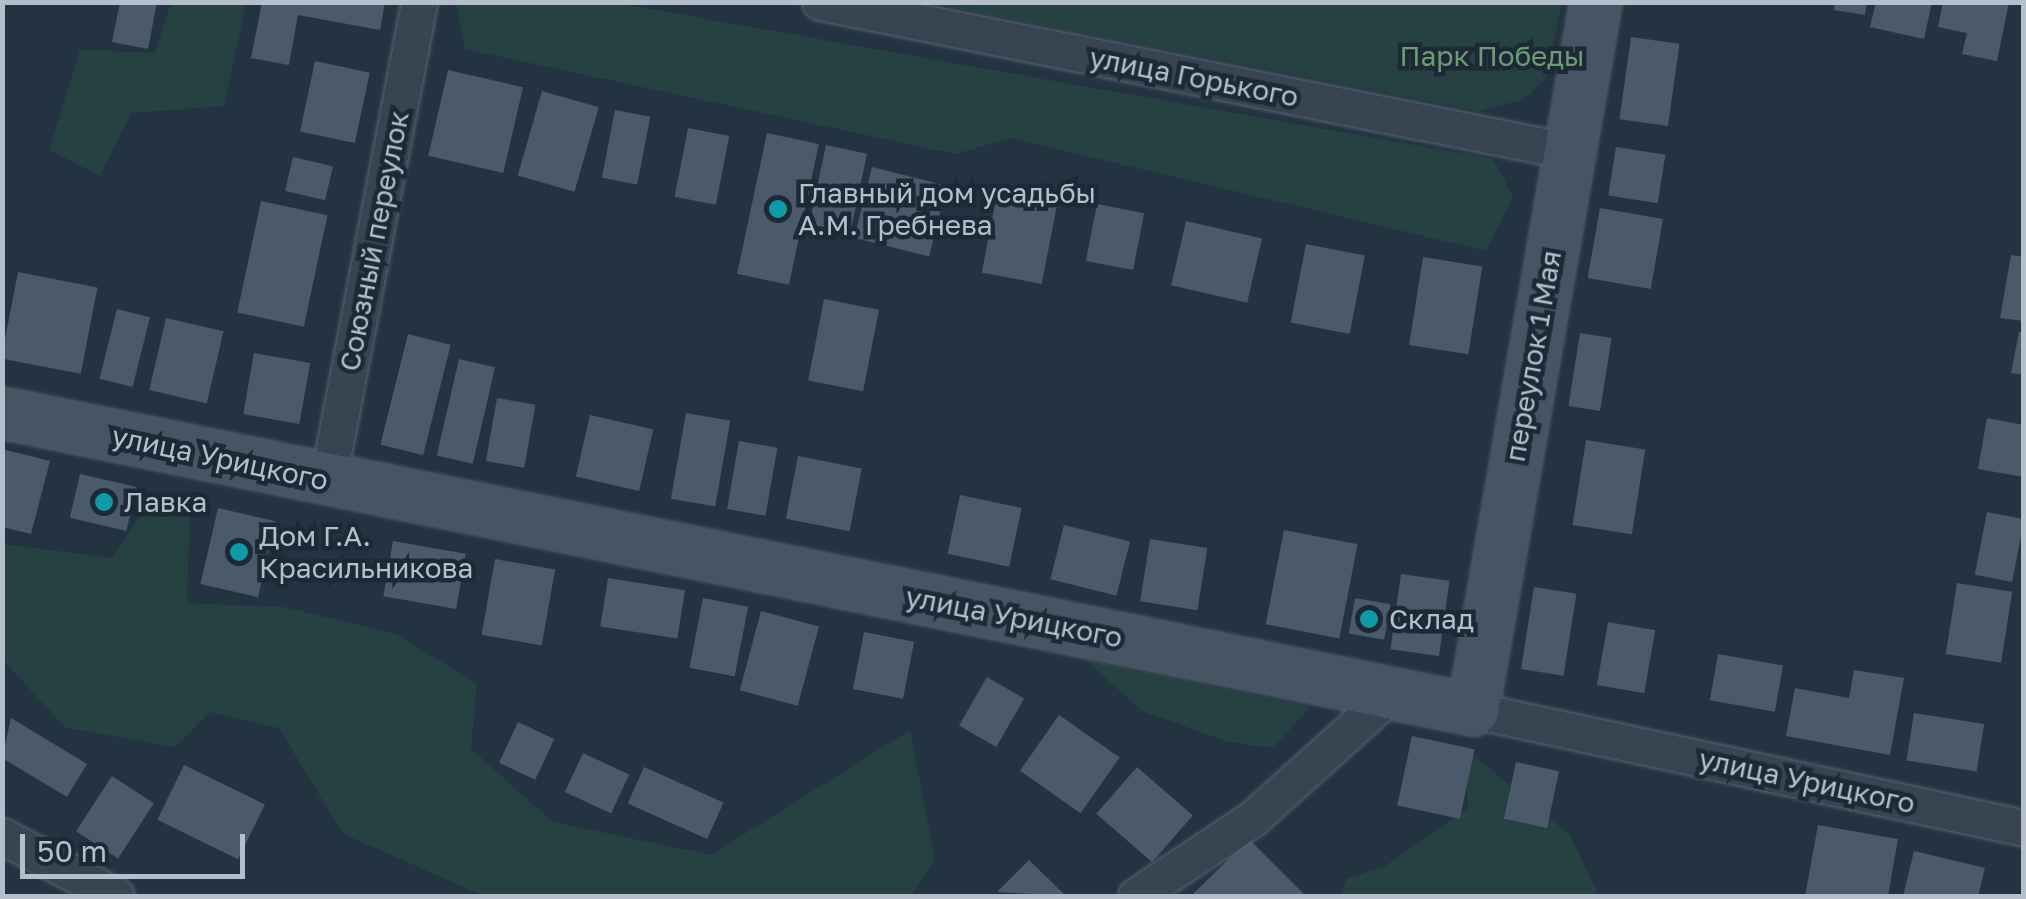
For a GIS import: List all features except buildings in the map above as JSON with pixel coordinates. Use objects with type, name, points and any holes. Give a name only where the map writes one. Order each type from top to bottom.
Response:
[{"type":"main road","name":"переулок 1 Мая","points":[[1473,710],[1596,2]]},
{"type":"main road","name":"улица Урицкого","points":[[2,413],[1473,710]]},
{"type":"street","name":"Союзный переулок","points":[[328,480],[419,2]]},
{"type":"street","name":"улица Горького","points":[[820,2],[1568,151]]},
{"type":"street","points":[[1136,896],[1252,819],[1392,693]]},
{"type":"street","name":"улица Урицкого","points":[[1473,710],[2024,828]]},
{"type":"street","points":[[2,836],[116,896]]},
{"type":"green space","name":"Парк Победы","points":[[1562,2],[1546,78],[1524,99],[1479,111],[930,3]]},
{"type":"green space","points":[[171,3],[246,3],[224,106],[131,113],[100,176],[49,150],[80,50],[155,53]]},
{"type":"green space","points":[[456,3],[616,3],[1493,159],[1513,196],[1486,251],[1011,138],[955,154],[465,49]]},
{"type":"green space","points":[[148,504],[190,514],[187,603],[283,607],[396,634],[477,684],[471,749],[553,822],[711,855],[910,730],[935,860],[910,896],[484,896],[343,834],[279,728],[209,712],[176,747],[66,728],[3,660],[3,544],[112,558]]},
{"type":"green space","points":[[1086,660],[1310,707],[1273,748],[1229,742],[1142,711]]},
{"type":"green space","points":[[1464,747],[1570,835],[1599,896],[1341,896],[1347,878],[1384,867],[1468,808]]},
{"type":"place","name":"Главный дом усадьбы А.М. Гребнева","points":[[778,209]]},
{"type":"place","name":"Лавка","points":[[104,502]]},
{"type":"place","name":"Дом Г.А. Красильникова","points":[[239,552]]},
{"type":"place","name":"Склад","points":[[1369,619]]}]
